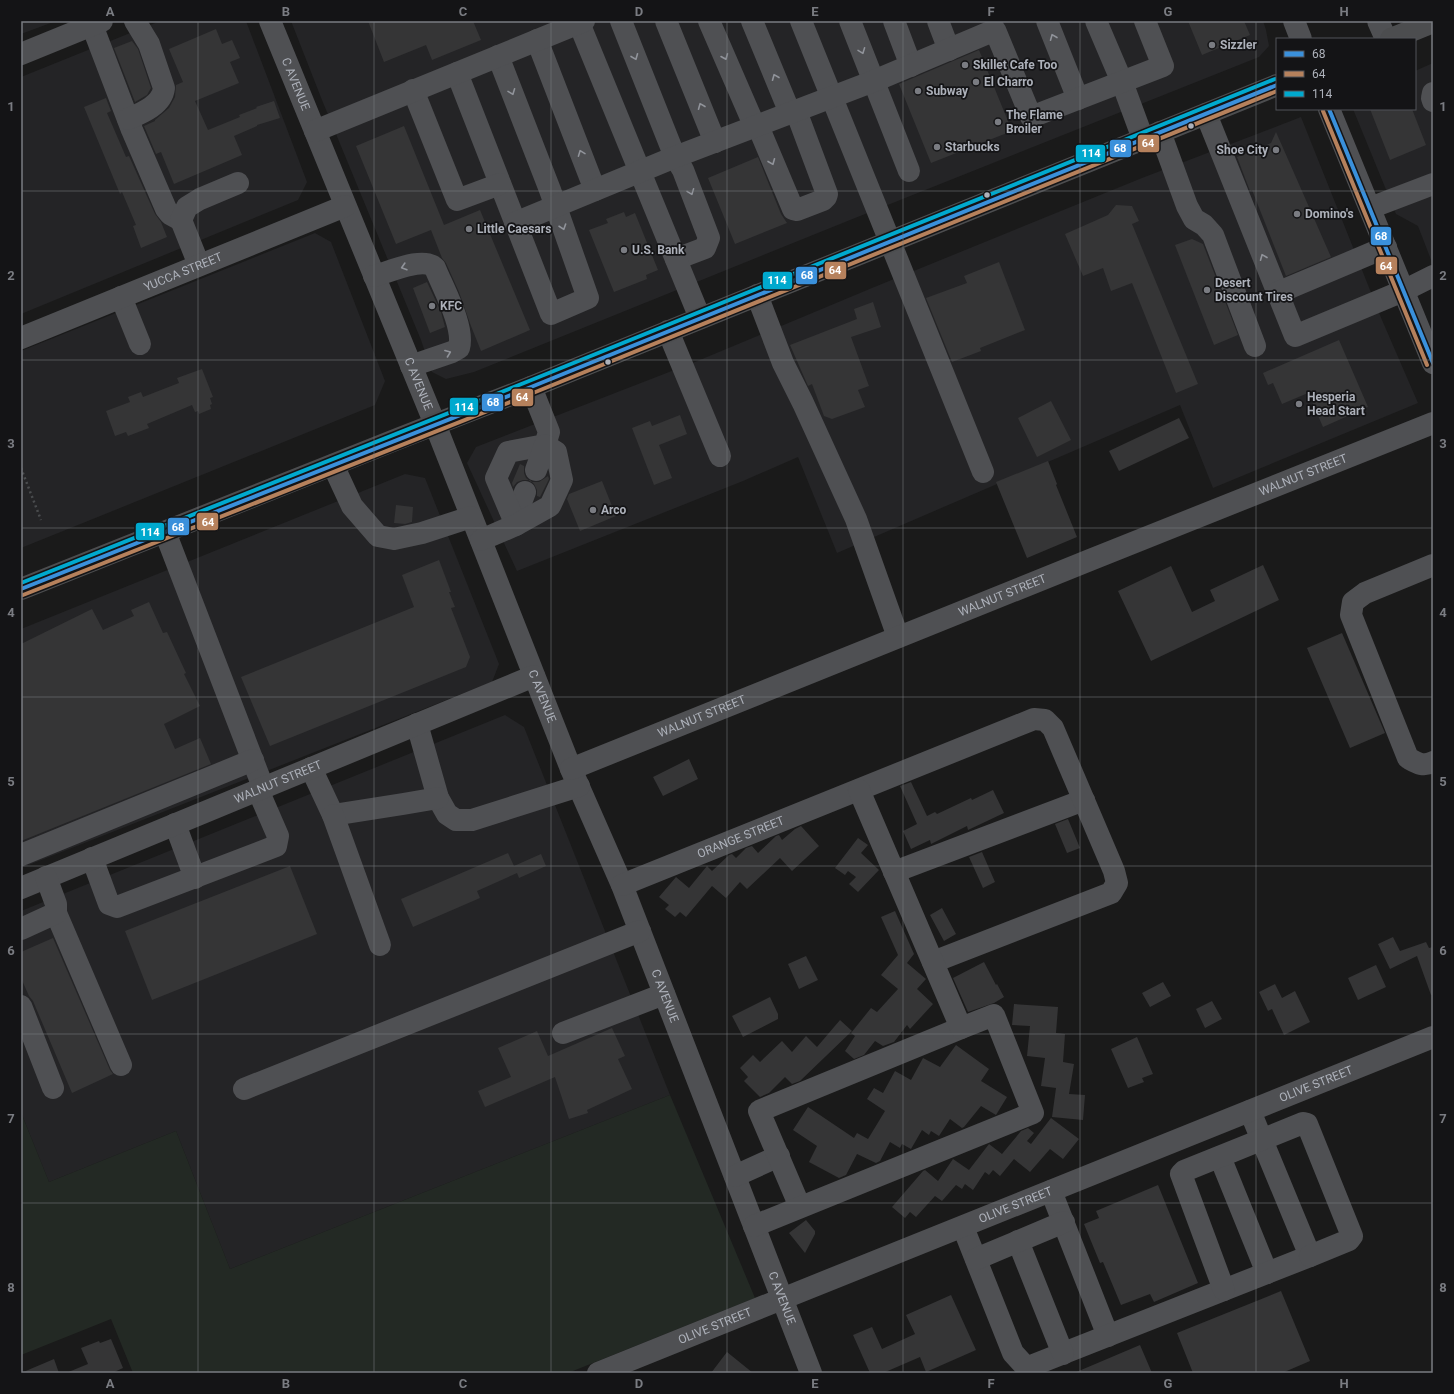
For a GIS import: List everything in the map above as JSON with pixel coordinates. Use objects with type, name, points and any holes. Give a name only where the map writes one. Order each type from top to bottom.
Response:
[{"type":"main road","points":[[1393,38],[1433,22]]},
{"type":"main road","points":[[21,590],[668,332],[1276,85]]},
{"type":"street","points":[[128,119],[148,110],[164,92],[149,44],[135,21]]},
{"type":"street","name":"C AVENUE","points":[[270,21],[435,424],[575,778],[622,885],[811,1373]]},
{"type":"street","points":[[621,21],[675,156],[683,170],[709,238],[704,248],[676,259]]},
{"type":"street","points":[[666,21],[715,142]]},
{"type":"street","points":[[709,21],[793,209],[797,210],[822,200],[827,194],[793,112],[752,21]]},
{"type":"street","points":[[801,21],[983,472]]},
{"type":"street","points":[[850,21],[909,171]]},
{"type":"street","points":[[894,21],[911,66]]},
{"type":"street","points":[[938,21],[949,50]]},
{"type":"street","points":[[1047,21],[1078,99]]},
{"type":"street","points":[[1096,21],[1122,82],[1152,135],[1194,219],[1204,225],[1213,235],[1254,346]]},
{"type":"street","points":[[515,223],[640,172],[675,156],[911,66],[949,50],[993,26],[1031,117],[1163,66],[1145,21]]},
{"type":"street","points":[[1294,21],[1301,38]]},
{"type":"street","points":[[1378,21],[1386,38]]},
{"type":"street","points":[[315,131],[582,22],[640,172],[700,318]]},
{"type":"street","points":[[21,54],[97,23],[128,119],[166,209],[170,214],[181,220],[199,265]]},
{"type":"street","points":[[537,40],[595,190]]},
{"type":"street","points":[[457,73],[551,314],[588,298],[556,206],[498,56]]},
{"type":"street","points":[[413,90],[457,200],[500,184]]},
{"type":"street","points":[[1433,94],[1433,101]]},
{"type":"street","points":[[1329,110],[1433,363]]},
{"type":"street","points":[[1206,114],[1295,336],[1404,291],[1433,276]]},
{"type":"street","points":[[181,220],[187,207],[200,199],[238,182]]},
{"type":"street","points":[[1370,208],[1433,184]]},
{"type":"street","name":"YUCCA STREET","points":[[21,338],[345,206]]},
{"type":"street","points":[[1278,293],[1386,247]]},
{"type":"street","points":[[374,276],[410,265],[424,263],[432,264],[435,268],[457,322],[461,340],[459,348],[452,352],[411,366]]},
{"type":"street","points":[[757,296],[783,363],[803,403],[856,520],[898,637]]},
{"type":"street","points":[[121,297],[140,344]]},
{"type":"street","points":[[668,332],[720,456]]},
{"type":"street","points":[[531,387],[549,432],[546,445],[536,470]]},
{"type":"street","name":"WALNUT STREET","points":[[417,724],[438,798],[447,814],[456,820],[472,820],[575,778],[898,637],[1433,423]]},
{"type":"street","points":[[480,540],[513,518],[550,506],[562,480],[556,452],[546,445],[508,452],[496,478],[513,518]]},
{"type":"street","points":[[333,465],[352,506],[378,536],[394,539],[422,533],[471,517]]},
{"type":"street","points":[[513,518],[525,492]]},
{"type":"street","points":[[92,858],[109,904],[117,907],[276,846],[278,836],[260,789],[252,760],[165,532]]},
{"type":"street","points":[[1433,565],[1365,593],[1353,602],[1351,615],[1408,758],[1418,764],[1429,764],[1433,762]]},
{"type":"street","name":"WALNUT STREET","points":[[21,888],[534,676]]},
{"type":"street","name":"ORANGE STREET","points":[[622,885],[1034,719],[1045,720],[1052,728],[1084,800],[1114,871],[1117,883],[1111,893],[933,962]]},
{"type":"street","points":[[21,855],[252,760]]},
{"type":"street","points":[[311,768],[332,815],[380,945]]},
{"type":"street","points":[[859,790],[961,1028]]},
{"type":"street","points":[[332,815],[438,798]]},
{"type":"street","points":[[894,872],[1084,800]]},
{"type":"street","points":[[174,824],[194,878]]},
{"type":"street","points":[[46,878],[56,904],[56,914],[121,1065]]},
{"type":"street","points":[[21,929],[56,914]]},
{"type":"street","points":[[244,1089],[640,930]]},
{"type":"street","points":[[563,1033],[664,994]]},
{"type":"street","points":[[21,1006],[53,1088]]},
{"type":"street","points":[[754,1226],[1033,1113],[994,1015],[758,1111],[779,1156],[800,1207]]},
{"type":"street","name":"OLIVE STREET","points":[[598,1373],[1433,1038]]},
{"type":"street","points":[[1250,1111],[1310,1256]]},
{"type":"street","points":[[963,1226],[1013,1353],[1024,1365],[1030,1366],[1063,1354],[1310,1256],[1349,1240],[1352,1236],[1307,1124],[1302,1123],[1184,1171],[1181,1174],[1224,1290]]},
{"type":"street","points":[[735,1176],[779,1156]]},
{"type":"street","points":[[1220,1157],[1267,1273]]},
{"type":"street","points":[[1051,1191],[1108,1336]]},
{"type":"street","points":[[976,1259],[1064,1222]]},
{"type":"street","points":[[1018,1241],[1063,1354]]},
{"type":"path","points":[[21,468],[41,520]]},
{"type":"shaded area","points":[[21,21],[56,21],[21,34]]},
{"type":"shaded area","points":[[160,21],[246,21],[307,182],[298,200],[21,314],[21,77]]},
{"type":"shaded area","points":[[291,21],[1263,21],[1269,46],[1259,57],[474,372],[446,379],[432,372],[421,340]]},
{"type":"shaded area","points":[[1433,63],[1433,265],[1418,226],[1396,214],[1353,110],[1416,110],[1416,71]]},
{"type":"shaded area","points":[[1301,117],[1382,320],[1418,403],[1213,488],[1180,405],[837,553],[798,457],[743,481],[517,571],[467,463],[476,447],[695,362],[1142,178]]},
{"type":"shaded area","points":[[315,233],[331,242],[385,381],[375,405],[21,548],[21,351]]},
{"type":"shaded area","points":[[405,474],[425,478],[499,664],[492,682],[21,868],[21,629]]},
{"type":"shaded area","points":[[505,715],[524,727],[670,1095],[230,1269],[176,1131],[49,1182],[21,1115],[21,911]]},
{"type":"shaded area","points":[[670,1095],[755,1298],[568,1373],[133,1373],[111,1319],[21,1355],[21,1115],[49,1182],[176,1131],[230,1269]]},
{"type":"building","points":[[368,21],[473,21],[481,40],[432,60],[426,45],[384,62]]},
{"type":"building","name":"Sizzler","points":[[1188,21],[1244,21],[1250,35],[1202,55]]},
{"type":"building","points":[[216,29],[222,44],[232,40],[240,58],[230,62],[239,83],[195,101],[208,130],[240,117],[239,115],[257,108],[256,107],[274,101],[280,118],[257,125],[234,136],[242,155],[174,184],[161,152],[156,154],[144,126],[155,121],[169,108],[175,97],[176,85],[183,82],[169,49]]},
{"type":"building","points":[[132,41],[138,49],[151,88],[147,95],[135,102],[114,48]]},
{"type":"building","points":[[979,50],[1012,131],[931,163],[899,84]]},
{"type":"building","points":[[106,98],[111,111],[107,113],[126,157],[129,156],[167,237],[141,248],[133,226],[136,225],[122,192],[120,194],[84,107]]},
{"type":"building","points":[[1370,110],[1412,110],[1426,145],[1390,160]]},
{"type":"building","points":[[404,126],[444,225],[480,210],[530,330],[481,351],[459,292],[446,263],[442,258],[431,230],[396,244],[356,146]]},
{"type":"building","points":[[1276,132],[1331,257],[1286,276],[1252,190],[1250,191],[1237,157],[1271,143]]},
{"type":"building","points":[[758,157],[781,214],[787,223],[735,244],[708,178]]},
{"type":"building","points":[[1116,205],[1132,206],[1139,221],[1132,224],[1198,384],[1176,393],[1132,283],[1111,291],[1103,268],[1083,276],[1065,234],[1108,215]]},
{"type":"building","name":"U.S. Bank","points":[[624,212],[626,217],[635,213],[658,270],[646,275],[647,279],[614,292],[589,230],[608,223],[606,219]]},
{"type":"building","name":"Desert Discount Tires","points":[[1192,239],[1203,244],[1238,335],[1214,345],[1175,245]]},
{"type":"building","points":[[999,262],[1025,330],[980,348],[981,351],[952,362],[926,298],[967,283],[964,276]]},
{"type":"building","name":"KFC","points":[[427,282],[441,312],[445,327],[430,333],[413,288]]},
{"type":"building","points":[[873,302],[881,327],[851,337],[869,386],[858,390],[865,407],[832,419],[824,416],[812,384],[808,386],[790,345],[857,319],[854,309]]},
{"type":"building","points":[[1339,340],[1368,407],[1323,427],[1308,393],[1282,404],[1273,383],[1268,385],[1263,373]]},
{"type":"building","points":[[202,369],[213,397],[210,398],[212,404],[210,405],[211,409],[199,414],[198,411],[195,412],[192,405],[147,424],[149,428],[128,436],[126,432],[115,436],[106,411],[130,402],[128,397],[141,392],[143,397],[179,383],[177,378]]},
{"type":"building","points":[[1051,401],[1071,440],[1037,457],[1018,418]]},
{"type":"building","points":[[680,415],[687,434],[659,445],[672,478],[654,485],[632,428],[650,421],[652,426]]},
{"type":"building","points":[[1179,418],[1189,438],[1119,471],[1109,451]]},
{"type":"building","points":[[1048,461],[1077,537],[1027,558],[996,482]]},
{"type":"building","points":[[520,464],[524,466],[524,473],[528,480],[517,482],[513,487],[512,483]]},
{"type":"building","points":[[548,476],[549,479],[540,497],[537,496],[537,490],[532,482],[539,482]]},
{"type":"building","name":"Arco","points":[[602,481],[616,516],[580,531],[567,499],[569,494]]},
{"type":"building","points":[[396,505],[413,507],[412,522],[405,524],[394,523]]},
{"type":"building","points":[[439,560],[455,607],[451,608],[470,657],[466,667],[270,746],[241,677],[414,607],[402,575]]},
{"type":"building","points":[[1263,565],[1279,600],[1151,661],[1118,591],[1171,566],[1192,612],[1215,601],[1210,590]]},
{"type":"building","points":[[149,602],[163,633],[167,632],[186,673],[184,674],[200,706],[164,724],[175,749],[200,738],[211,764],[21,841],[21,644],[92,609],[103,630],[134,616],[131,610]]},
{"type":"building","points":[[1342,633],[1385,733],[1350,748],[1307,648]]},
{"type":"building","points":[[689,759],[698,779],[663,796],[653,777]]},
{"type":"building","points":[[911,782],[927,816],[935,812],[937,814],[971,798],[972,800],[993,790],[1004,813],[968,830],[967,826],[931,844],[930,840],[911,849],[903,831],[917,824],[900,786]]},
{"type":"building","points":[[1068,819],[1080,848],[1067,853],[1055,824]]},
{"type":"building","points":[[801,826],[819,846],[792,871],[780,858],[747,889],[740,882],[726,898],[712,886],[686,917],[680,912],[675,917],[665,909],[669,905],[659,897],[676,877],[689,888],[707,866],[712,871],[729,855],[732,854],[736,858],[746,848],[752,846],[758,853],[776,836],[779,835],[782,840]]},
{"type":"building","points":[[858,838],[868,845],[861,853],[879,870],[858,892],[849,884],[856,877],[848,871],[845,875],[835,868]]},
{"type":"building","points":[[982,852],[995,882],[983,888],[969,857]]},
{"type":"building","points":[[508,853],[514,866],[541,854],[546,866],[519,878],[517,873],[477,891],[480,898],[413,927],[401,899]]},
{"type":"building","points":[[290,866],[317,934],[152,1000],[125,931]]},
{"type":"building","points":[[942,908],[956,934],[944,941],[930,915]]},
{"type":"building","points":[[895,911],[914,954],[907,963],[926,979],[917,989],[933,1004],[910,1029],[907,1025],[894,1042],[883,1046],[875,1041],[864,1055],[854,1059],[845,1051],[855,1036],[851,1033],[871,1008],[877,1012],[898,989],[881,975],[898,955],[881,917]]},
{"type":"building","points":[[1393,937],[1400,951],[1426,942],[1429,948],[1433,947],[1433,995],[1431,995],[1417,956],[1390,969],[1378,944]]},
{"type":"building","points":[[53,938],[113,1074],[72,1093],[33,1001],[29,996],[21,978],[21,952]]},
{"type":"building","points":[[806,956],[818,980],[799,989],[788,964]]},
{"type":"building","points":[[984,962],[1004,997],[994,1003],[968,1012],[953,978]]},
{"type":"building","points":[[1376,965],[1386,987],[1358,1000],[1348,978]]},
{"type":"building","points":[[1163,982],[1171,996],[1150,1007],[1142,993]]},
{"type":"building","points":[[1275,984],[1282,998],[1295,991],[1310,1022],[1284,1035],[1272,1009],[1268,1011],[1259,992]]},
{"type":"building","points":[[770,997],[778,1014],[778,1019],[743,1037],[732,1016]]},
{"type":"building","points":[[1212,1001],[1222,1019],[1205,1028],[1196,1009]]},
{"type":"building","points":[[1014,1004],[1058,1007],[1056,1033],[1065,1034],[1063,1062],[1074,1064],[1069,1094],[1085,1095],[1083,1120],[1052,1117],[1056,1088],[1041,1086],[1045,1058],[1027,1056],[1030,1026],[1012,1025]]},
{"type":"building","points":[[840,1020],[852,1031],[800,1081],[792,1084],[785,1077],[769,1093],[760,1097],[744,1081],[748,1077],[740,1068],[753,1055],[760,1062],[782,1041],[792,1052],[806,1036],[817,1047]]},
{"type":"building","points":[[612,1028],[625,1056],[618,1059],[632,1089],[587,1110],[588,1113],[569,1119],[555,1077],[485,1107],[478,1091],[511,1077],[498,1048],[537,1031],[548,1056]]},
{"type":"building","points":[[1137,1037],[1153,1074],[1142,1078],[1144,1082],[1128,1088],[1111,1049]]},
{"type":"building","points":[[956,1045],[989,1069],[981,1081],[1007,1097],[996,1115],[981,1106],[962,1128],[950,1119],[939,1136],[931,1131],[929,1135],[922,1130],[911,1149],[902,1144],[900,1148],[890,1142],[880,1161],[876,1163],[857,1154],[846,1175],[839,1178],[809,1162],[817,1146],[793,1130],[808,1107],[854,1138],[857,1133],[868,1139],[885,1111],[867,1099],[874,1088],[883,1093],[895,1071],[911,1080],[923,1058],[940,1067]]},
{"type":"building","points":[[1051,1118],[1079,1139],[1063,1159],[1050,1149],[1030,1172],[1014,1159],[1000,1176],[993,1170],[989,1175],[985,1172],[973,1190],[965,1184],[962,1189],[956,1185],[942,1201],[935,1196],[916,1217],[910,1212],[905,1218],[892,1207],[923,1171],[925,1170],[938,1181],[953,1159],[969,1170],[989,1144],[1002,1154],[1021,1131],[1028,1128],[1034,1133],[1027,1141],[1031,1144]]},
{"type":"building","points":[[1158,1185],[1198,1283],[1154,1302],[1150,1294],[1121,1305],[1103,1262],[1100,1263],[1084,1224],[1099,1218],[1096,1211]]},
{"type":"building","points":[[806,1220],[815,1231],[815,1234],[805,1253],[789,1233]]},
{"type":"building","points":[[1281,1291],[1310,1361],[1282,1373],[1193,1373],[1177,1333]]},
{"type":"building","points":[[951,1295],[976,1350],[926,1372],[920,1357],[883,1373],[870,1373],[853,1335],[872,1327],[882,1349],[915,1334],[906,1315]]},
{"type":"building","points":[[111,1339],[123,1368],[112,1373],[66,1373],[88,1364],[81,1348],[99,1341],[100,1343]]},
{"type":"building","points":[[1140,1345],[1152,1373],[1074,1373]]},
{"type":"building","points":[[727,1352],[753,1373],[711,1373]]},
{"type":"building","points":[[54,1359],[59,1373],[21,1373]]},
{"type":"transit line","name":"114","points":[[21,583],[529,381],[1275,79]]},
{"type":"transit line","name":"68","points":[[21,589],[531,387],[1276,85]]},
{"type":"transit line","name":"64","points":[[23,595],[533,393],[1276,91]]},
{"type":"transit line","name":"68","points":[[1329,110],[1433,363]]},
{"type":"transit line","name":"64","points":[[1323,111],[1427,365]]},
{"type":"place","name":"Sizzler","points":[[1212,45]]},
{"type":"place","name":"Skillet Cafe Too","points":[[965,65]]},
{"type":"place","name":"El Charro","points":[[976,82]]},
{"type":"place","name":"Subway","points":[[918,91]]},
{"type":"place","name":"The Flame Broiler","points":[[998,122]]},
{"type":"place","name":"Starbucks","points":[[937,147]]},
{"type":"place","name":"Shoe City","points":[[1276,150]]},
{"type":"place","name":"Domino's","points":[[1297,214]]},
{"type":"place","name":"Little Caesars","points":[[469,229]]},
{"type":"place","name":"U.S. Bank","points":[[624,250]]},
{"type":"place","name":"Desert Discount Tires","points":[[1207,290]]},
{"type":"place","name":"KFC","points":[[432,306]]},
{"type":"place","name":"Hesperia Head Start","points":[[1299,404]]},
{"type":"place","name":"Arco","points":[[593,510]]}]
